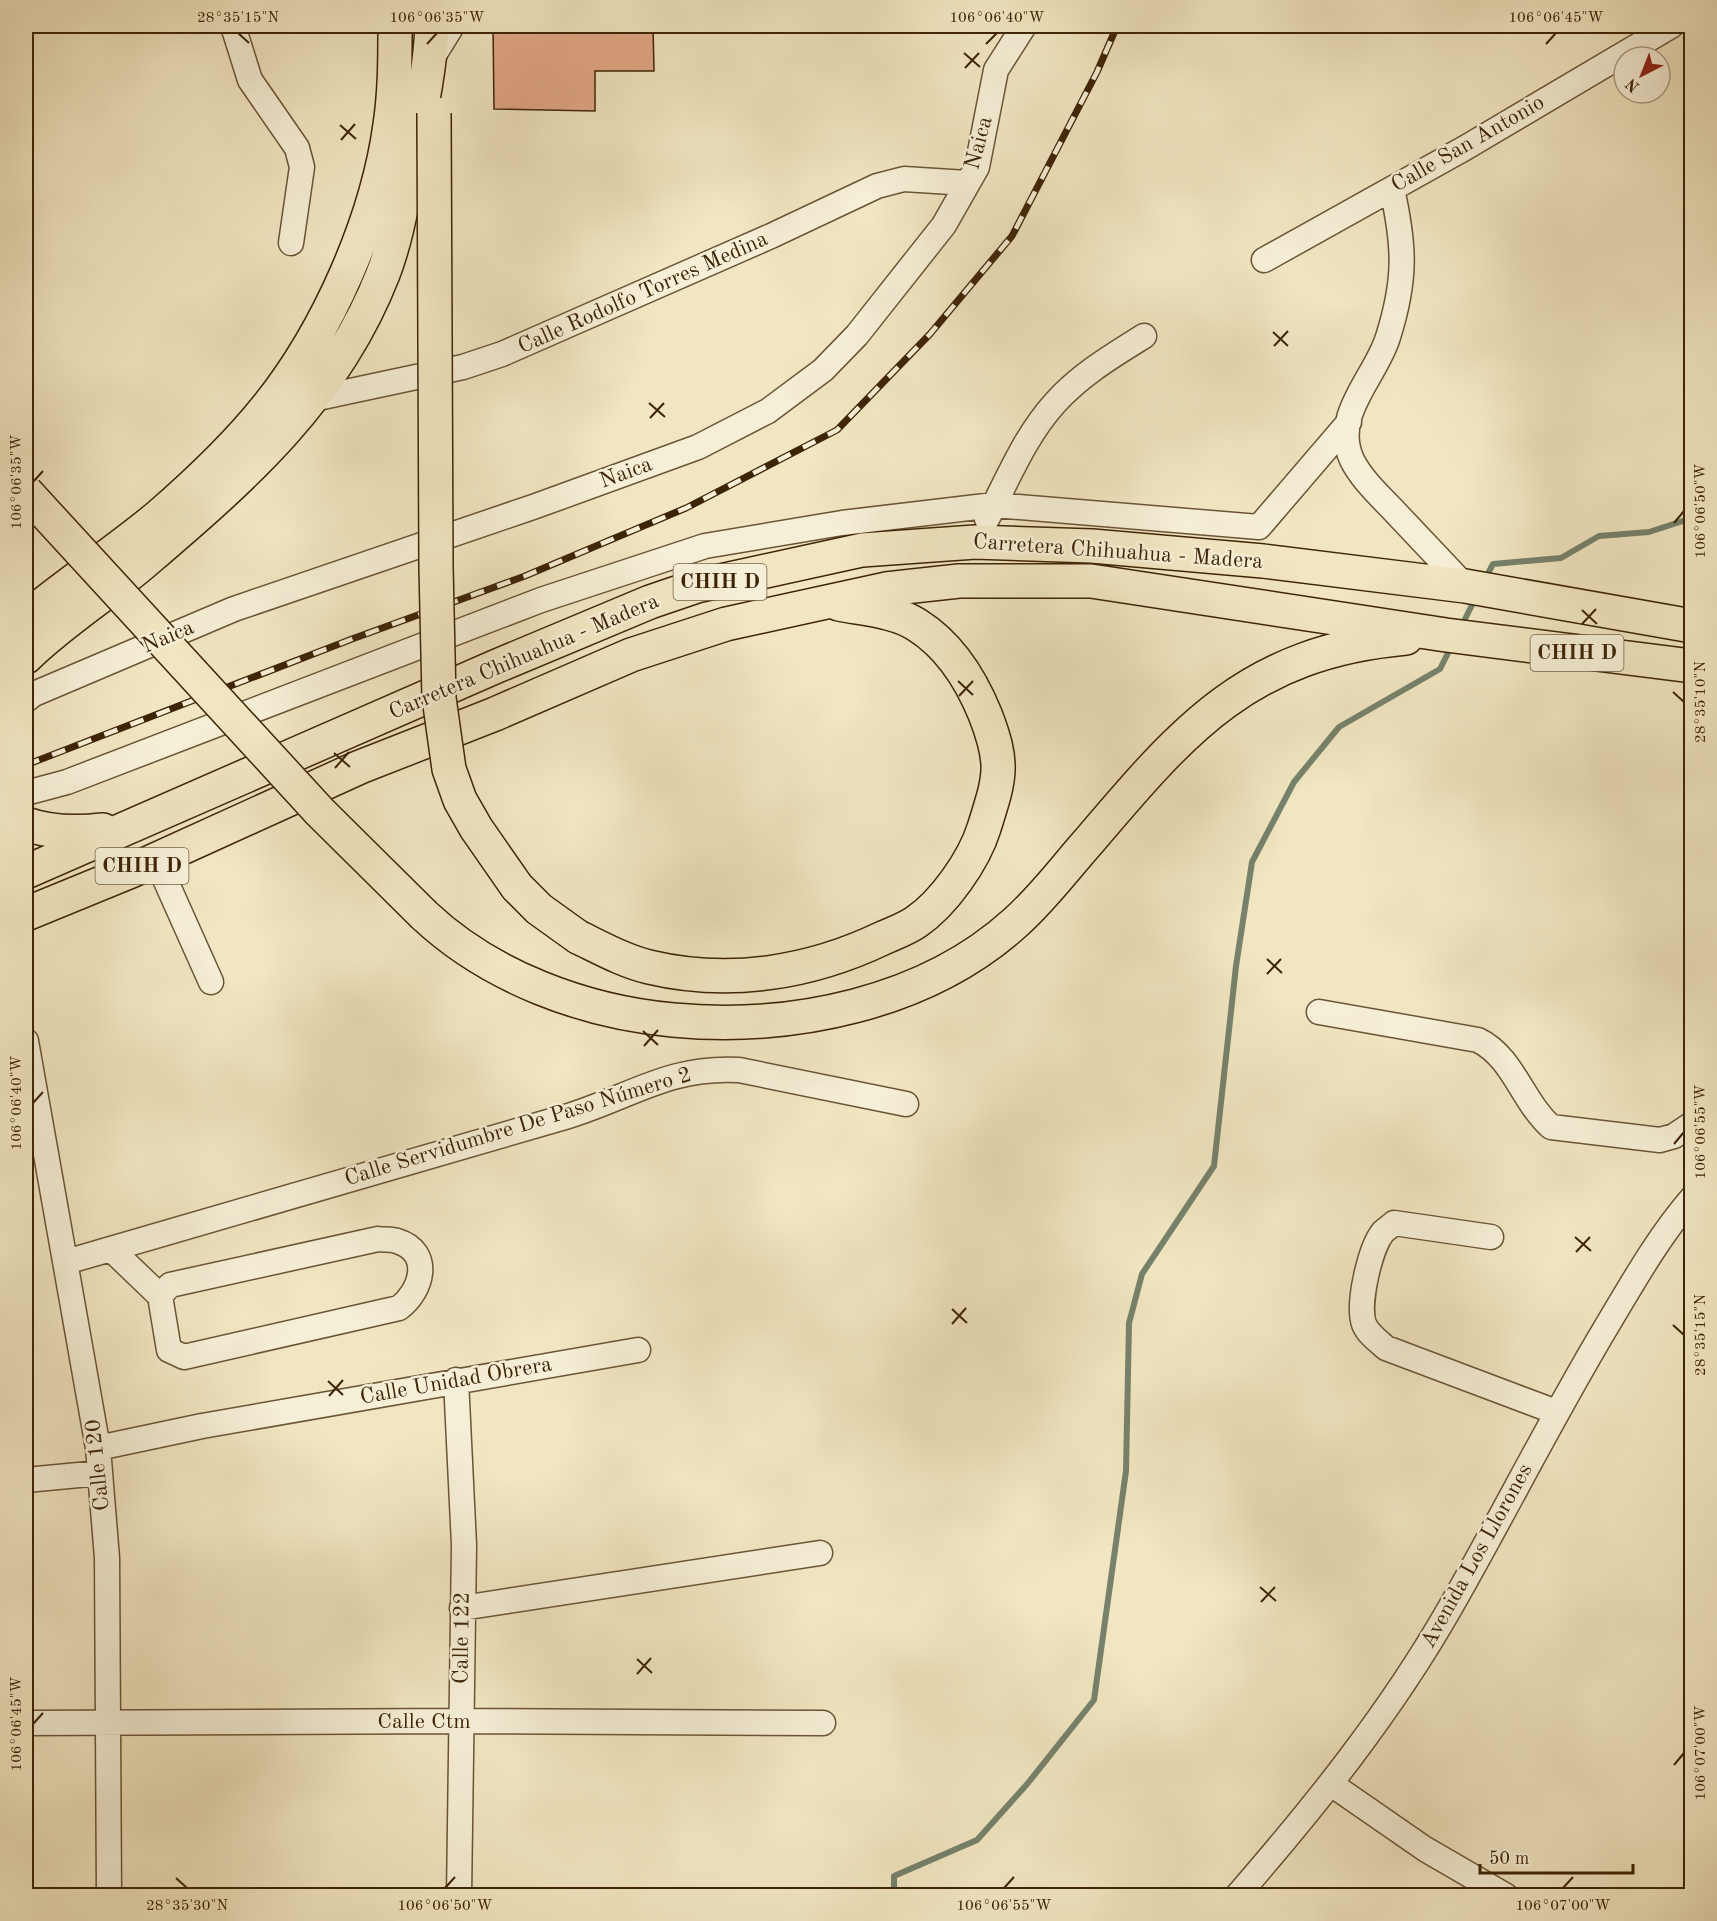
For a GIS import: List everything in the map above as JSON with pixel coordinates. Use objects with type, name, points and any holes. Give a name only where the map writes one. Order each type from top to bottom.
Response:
[{"type":"highway","points":[[26,618],[159,516],[210,468],[268,406],[309,346],[335,298],[362,232],[380,174],[390,126],[395,68],[395,26]]},
{"type":"highway","points":[[26,657],[50,634],[147,561],[236,482],[277,442],[313,399],[359,327],[383,273],[399,218],[429,69],[432,26]]},
{"type":"highway","points":[[429,69],[435,114],[436,567],[440,698],[449,769],[460,801],[476,828],[517,887],[538,909],[578,937],[626,960],[669,971],[726,976],[774,973],[835,960],[916,922],[955,883],[979,845],[999,781],[997,745],[978,697],[960,668],[940,643],[916,624],[892,615],[831,602]]},
{"type":"highway","points":[[26,492],[320,812],[448,937],[517,977],[581,1002],[633,1017],[728,1023],[791,1018],[886,997],[932,979],[956,965],[1016,922],[1171,747],[1219,705],[1258,678],[1309,656],[1383,640],[1451,635]]},
{"type":"highway","name":"Carretera Chihuahua - Madera","points":[[26,872],[650,602],[697,586],[862,550],[975,542],[1092,546],[1263,561],[1474,588],[1692,626]]},
{"type":"highway","name":"Carretera Chihuahua - Madera","points":[[26,914],[156,859],[360,767],[495,714],[631,655],[726,624],[886,589],[959,581],[1091,581],[1451,635],[1692,666]]},
{"type":"highway","points":[[26,824],[43,830],[68,833],[126,828]]},
{"type":"street","points":[[233,26],[250,80],[297,148],[302,167],[291,243]]},
{"type":"street","points":[[429,69],[452,26]]},
{"type":"street","name":"Naica","points":[[28,696],[234,609],[554,500],[698,447],[768,411],[823,370],[857,335],[944,225],[976,167],[983,145],[996,70],[1024,26]]},
{"type":"street","name":"Calle San Antonio","points":[[1264,261],[1671,26]]},
{"type":"street","name":"Calle Rodolfo Torres Medina","points":[[313,399],[463,367],[502,354],[760,241],[877,186],[904,180],[967,183]]},
{"type":"street","points":[[1392,189],[1402,235],[1403,266],[1387,340],[1358,393],[1349,422],[1347,445],[1361,474],[1474,588]]},
{"type":"street","points":[[975,542],[1029,439],[1055,403],[1091,369],[1144,336]]},
{"type":"street","points":[[26,793],[67,782],[541,600],[705,546],[842,523],[994,505],[1259,528],[1349,422]]},
{"type":"street","points":[[156,859],[211,982]]},
{"type":"street","points":[[1319,1012],[1485,1043],[1503,1059],[1539,1117],[1551,1127],[1660,1140],[1674,1136],[1692,1124]]},
{"type":"street","name":"Calle 120","points":[[26,1041],[98,1448],[107,1558],[110,1724],[109,1896]]},
{"type":"street","name":"Calle Servidumbre De Paso Número 2","points":[[66,1262],[568,1116],[664,1078],[689,1072],[712,1068],[739,1070],[906,1104]]},
{"type":"street","name":"Avenida Los Llorones","points":[[1237,1896],[1331,1784],[1401,1690],[1455,1599],[1556,1412],[1649,1254],[1692,1198]]},
{"type":"street","points":[[1491,1238],[1436,1227],[1394,1223],[1383,1232],[1372,1251],[1361,1309],[1364,1325],[1373,1338],[1386,1348],[1556,1412]]},
{"type":"street","points":[[119,1246],[165,1291],[169,1350],[184,1357],[399,1308],[413,1296],[421,1278],[415,1255],[397,1241],[378,1239],[165,1291]]},
{"type":"street","name":"Calle Unidad Obrera","points":[[98,1448],[202,1426],[638,1350]]},
{"type":"street","name":"Calle 122","points":[[456,1380],[464,1545],[459,1896]]},
{"type":"street","points":[[26,1480],[100,1473]]},
{"type":"street","points":[[462,1608],[819,1553]]},
{"type":"street","name":"Calle Ctm","points":[[26,1723],[460,1721],[824,1724]]},
{"type":"street","points":[[1331,1784],[1425,1849],[1506,1896]]},
{"type":"building","points":[[493,26],[653,26],[654,71],[595,71],[595,111],[494,109]]},
{"type":"waterway","points":[[1485,579],[1493,564],[1561,558],[1599,536],[1649,532],[1692,518]]},
{"type":"waterway","points":[[1461,627],[1475,599]]},
{"type":"waterway","points":[[894,1896],[894,1876],[977,1840],[1028,1783],[1094,1700],[1126,1471],[1129,1323],[1142,1274],[1214,1166],[1236,966],[1252,862],[1294,782],[1339,727],[1440,669],[1451,647]]},
{"type":"railway","points":[[26,765],[352,639],[525,576],[686,508],[837,430],[930,334],[1012,236],[1097,72],[1117,26]]}]
